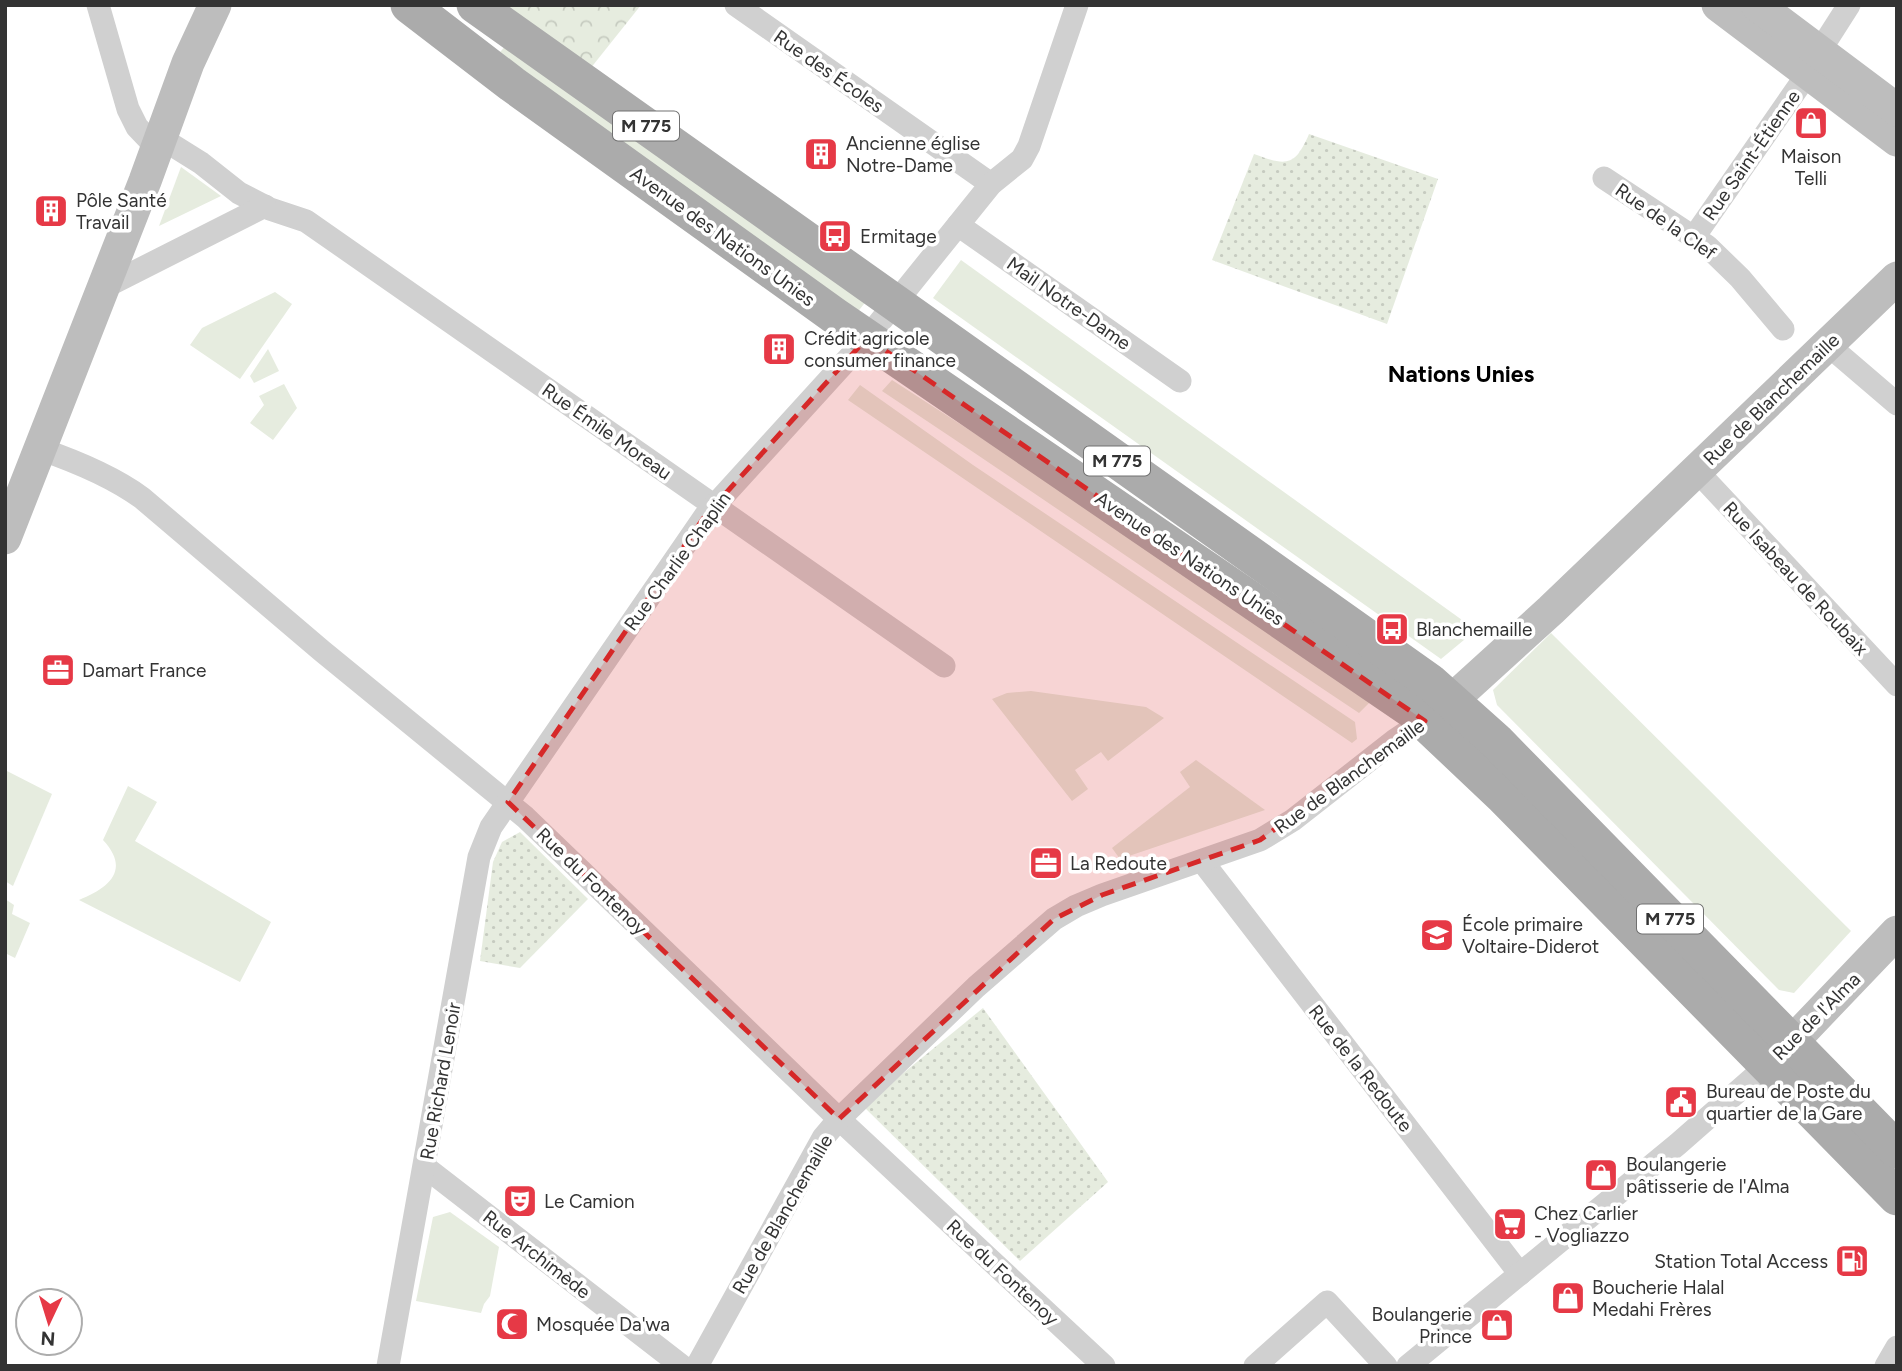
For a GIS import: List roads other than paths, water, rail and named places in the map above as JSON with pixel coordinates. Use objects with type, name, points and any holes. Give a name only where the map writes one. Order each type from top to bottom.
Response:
[{"type":"main road","name":"Avenue des Nations Unies","points":[[409,5],[521,91],[867,338],[1391,694],[1439,710]]},
{"type":"main road","name":"Avenue des Nations Unies","points":[[475,5],[1421,675],[1439,710],[1503,796],[1779,1054],[1897,1150]]},
{"type":"main road","name":"Avenue des Nations Unies","points":[[1779,1054],[1897,1197]]},
{"type":"street","name":"Rue Émile Moreau","points":[[98,5],[128,109],[137,127],[159,143],[201,163],[239,193],[306,221],[944,666]]},
{"type":"street","points":[[5,538],[188,62],[215,5]]},
{"type":"street","name":"Rue des Écoles","points":[[736,5],[991,184]]},
{"type":"street","name":"Rue Charlie Chaplin","points":[[508,802],[714,505],[867,338],[991,184],[1018,163],[1025,154],[1077,5]]},
{"type":"street","points":[[1718,5],[1897,110]]},
{"type":"street","points":[[1757,5],[1897,141]]},
{"type":"street","name":"Rue Saint-Étienne","points":[[1694,237],[1814,62],[1849,5]]},
{"type":"street","name":"Rue de la Clef","points":[[1604,178],[1694,237],[1736,274],[1783,329]]},
{"type":"street","points":[[103,288],[265,206]]},
{"type":"street","name":"Mail Notre-Dame","points":[[958,225],[1180,380]]},
{"type":"street","name":"Rue de Blanchemaille","points":[[697,1366],[823,1138],[839,1119],[976,987],[1054,919],[1102,895],[1260,840],[1293,820],[1395,740],[1439,710],[1535,625],[1897,278]]},
{"type":"street","points":[[1828,345],[1897,404]]},
{"type":"street","name":"Rue du Fontenoy","points":[[40,449],[71,460],[142,498],[322,651],[508,802],[839,1119],[1104,1366]]},
{"type":"street","name":"Rue Isabeau de Roubaix","points":[[1696,470],[1897,685]]},
{"type":"street","name":"Rue Richard Lenoir","points":[[388,1366],[479,857],[491,827],[508,802]]},
{"type":"street","name":"Rue de la Redoute","points":[[1202,861],[1520,1274]]},
{"type":"street","name":"Rue de l'Alma","points":[[1408,1366],[1678,1144],[1779,1054],[1897,932]]},
{"type":"street","name":"Rue Archimède","points":[[425,1167],[682,1366]]},
{"type":"street","points":[[1255,1366],[1327,1302],[1386,1366]]},
{"type":"street","points":[[1886,1366],[1897,1347]]},
{"type":"place","name":"Maison Telli","points":[[1811,123]]},
{"type":"place","name":"Ancienne église Notre-Dame","points":[[821,154]]},
{"type":"place","name":"Pôle Santé Travail","points":[[51,211]]},
{"type":"place","name":"Ermitage","points":[[835,236]]},
{"type":"place","name":"Crédit agricole consumer finance","points":[[779,349]]},
{"type":"place","name":"Blanchemaille","points":[[1392,629]]},
{"type":"place","name":"Damart France","points":[[58,670]]},
{"type":"place","name":"La Redoute","points":[[1046,863]]},
{"type":"place","name":"École primaire Voltaire-Diderot","points":[[1437,935]]},
{"type":"place","name":"Bureau de Poste du quartier de la Gare","points":[[1681,1102]]},
{"type":"place","name":"Boulangerie pâtisserie de l'Alma","points":[[1601,1175]]},
{"type":"place","name":"Le Camion","points":[[520,1201]]},
{"type":"place","name":"Chez Carlier - Vogliazzo","points":[[1510,1224]]},
{"type":"place","name":"Station Total Access","points":[[1852,1261]]},
{"type":"place","name":"Boucherie Halal Medahi Frères","points":[[1568,1298]]},
{"type":"place","name":"Mosquée Da'wa","points":[[512,1324]]},
{"type":"place","name":"Boulangerie Prince","points":[[1497,1325]]},
{"type":"district","name":"Nations Unies","points":[[1461,374]]}]
